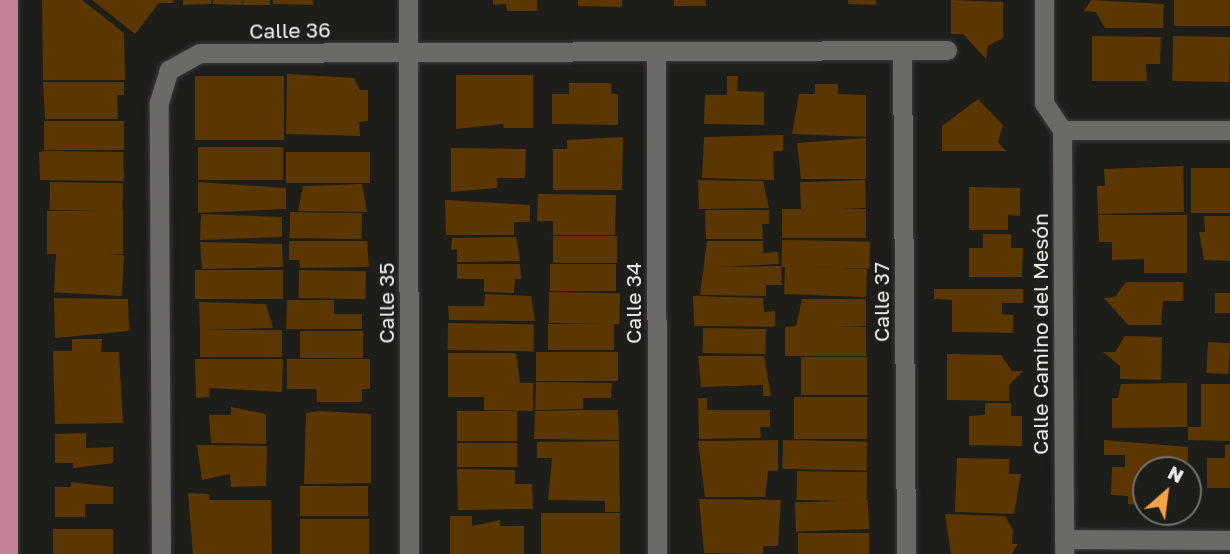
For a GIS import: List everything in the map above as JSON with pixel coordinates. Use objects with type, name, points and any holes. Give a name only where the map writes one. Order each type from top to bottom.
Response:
[{"type":"main road","points":[[8,0],[8,554]]},
{"type":"street","name":"Calle 35","points":[[408,0],[409,554]]},
{"type":"street","points":[[1044,0],[1044,103],[1062,130],[1230,130]]},
{"type":"street","name":"Calle 36","points":[[161,554],[159,102],[169,70],[200,53],[947,50]]},
{"type":"street","name":"Calle 34","points":[[656,51],[657,554]]},
{"type":"street","name":"Calle 37","points":[[902,51],[906,554]]},
{"type":"street","name":"Calle Camino del Mesón","points":[[1062,130],[1064,547]]},
{"type":"street","points":[[1064,547],[1230,540]]},
{"type":"building","points":[[42,0],[82,0],[124,33],[125,80],[43,80]]},
{"type":"building","points":[[92,0],[173,0],[174,3],[159,3],[135,34]]},
{"type":"building","points":[[183,0],[212,0],[211,4],[183,5]]},
{"type":"building","points":[[213,0],[242,0],[242,5],[213,4]]},
{"type":"building","points":[[243,0],[270,0],[270,5],[243,5]]},
{"type":"building","points":[[273,0],[313,0],[313,5],[273,4]]},
{"type":"building","points":[[493,0],[537,0],[537,11],[507,11],[506,4],[493,5]]},
{"type":"building","points":[[578,0],[622,0],[622,7],[578,6]]},
{"type":"building","points":[[674,0],[706,0],[706,6],[674,6]]},
{"type":"building","points":[[848,0],[876,0],[876,5],[848,4]]},
{"type":"building","points":[[951,0],[1003,2],[1003,38],[988,46],[986,59],[963,34],[951,34]]},
{"type":"building","points":[[1091,0],[1164,4],[1163,28],[1105,28],[1096,12],[1084,11]]},
{"type":"building","points":[[1174,0],[1230,0],[1230,26],[1174,26]]},
{"type":"building","points":[[1092,36],[1161,37],[1160,64],[1146,64],[1147,81],[1092,81]]},
{"type":"building","points":[[1173,36],[1230,37],[1229,82],[1172,81]]},
{"type":"building","points":[[287,74],[354,78],[360,90],[368,90],[368,121],[359,122],[360,136],[286,134]]},
{"type":"building","points":[[456,75],[533,75],[533,128],[504,128],[503,124],[456,129]]},
{"type":"building","points":[[195,76],[284,76],[284,140],[195,140]]},
{"type":"building","points":[[727,76],[738,76],[737,91],[764,92],[764,125],[704,124],[705,95],[727,95]]},
{"type":"building","points":[[43,82],[124,82],[124,95],[117,95],[118,119],[45,119]]},
{"type":"building","points":[[569,83],[611,83],[611,94],[618,94],[618,125],[552,124],[552,94],[569,94]]},
{"type":"building","points":[[815,84],[838,84],[838,94],[866,95],[866,137],[792,134],[799,94],[815,94]]},
{"type":"building","points":[[978,99],[1003,125],[998,142],[1006,151],[942,151],[942,126]]},
{"type":"building","points":[[44,121],[124,121],[124,150],[44,150]]},
{"type":"building","points":[[783,135],[783,151],[773,151],[774,180],[702,178],[704,137]]},
{"type":"building","points":[[623,137],[622,190],[553,190],[553,149],[567,149],[567,140]]},
{"type":"building","points":[[866,138],[866,179],[801,179],[797,143]]},
{"type":"building","points":[[198,147],[283,147],[283,180],[198,180]]},
{"type":"building","points":[[451,148],[526,149],[525,178],[497,178],[497,188],[451,192]]},
{"type":"building","points":[[39,152],[123,152],[124,181],[40,180]]},
{"type":"building","points":[[286,152],[370,152],[370,183],[286,183]]},
{"type":"building","points":[[1183,166],[1184,212],[1098,214],[1097,186],[1105,186],[1104,169]]},
{"type":"building","points":[[1191,168],[1230,168],[1230,213],[1191,213]]},
{"type":"building","points":[[698,180],[763,181],[769,208],[699,209]]},
{"type":"building","points":[[865,180],[866,208],[801,210],[800,182]]},
{"type":"building","points":[[50,182],[123,183],[123,211],[50,210]]},
{"type":"building","points":[[198,182],[286,188],[286,209],[198,213]]},
{"type":"building","points":[[362,184],[367,212],[298,211],[303,186]]},
{"type":"building","points":[[969,187],[1020,188],[1020,216],[1008,215],[1008,230],[969,230]]},
{"type":"building","points":[[538,194],[616,195],[615,235],[553,235],[553,221],[537,221]]},
{"type":"building","points":[[445,200],[530,205],[530,222],[514,222],[514,235],[446,235]]},
{"type":"building","points":[[782,209],[866,209],[866,238],[782,238]]},
{"type":"building","points":[[705,210],[769,210],[769,224],[762,224],[763,239],[706,239]]},
{"type":"building","points":[[47,211],[123,211],[123,254],[47,254]]},
{"type":"building","points":[[290,212],[362,213],[362,239],[290,238]]},
{"type":"building","points":[[201,214],[282,217],[282,237],[200,240]]},
{"type":"building","points":[[1098,215],[1187,215],[1187,273],[1144,273],[1144,259],[1112,260],[1112,242],[1099,242]]},
{"type":"building","points":[[1204,216],[1230,216],[1230,261],[1204,260],[1199,232],[1205,232]]},
{"type":"building","points":[[983,234],[1011,234],[1011,248],[1023,248],[1022,277],[969,277],[969,248],[983,248]]},
{"type":"building","points":[[553,236],[617,236],[617,263],[553,263]]},
{"type":"building","points":[[516,237],[520,261],[457,262],[457,249],[451,250],[452,238]]},
{"type":"building","points":[[782,240],[870,242],[870,269],[782,267]]},
{"type":"building","points":[[289,241],[367,241],[369,267],[300,268],[299,260],[289,260]]},
{"type":"building","points":[[707,241],[763,241],[763,253],[778,252],[779,264],[716,267],[781,266],[782,285],[766,285],[766,296],[700,295]]},
{"type":"building","points":[[200,242],[282,244],[283,267],[202,269]]},
{"type":"building","points":[[56,251],[124,255],[122,296],[54,292]]},
{"type":"building","points":[[457,264],[520,264],[521,279],[515,279],[514,293],[484,292],[484,279],[457,279]]},
{"type":"building","points":[[550,264],[616,264],[616,291],[550,291]]},
{"type":"building","points":[[785,266],[867,269],[866,297],[784,294]]},
{"type":"building","points":[[195,270],[283,270],[283,299],[195,299]]},
{"type":"building","points":[[299,270],[366,271],[366,299],[299,298]]},
{"type":"building","points":[[1126,282],[1183,282],[1183,301],[1163,301],[1161,325],[1128,325],[1104,298],[1115,297]]},
{"type":"building","points":[[934,289],[1023,289],[1023,303],[1002,303],[1002,314],[1013,315],[1013,333],[952,332],[952,300],[934,299]]},
{"type":"building","points":[[549,292],[620,293],[619,324],[548,323]]},
{"type":"building","points":[[1215,293],[1230,293],[1230,313],[1215,313]]},
{"type":"building","points":[[485,294],[531,296],[535,321],[449,320],[448,306],[484,306]]},
{"type":"building","points":[[693,296],[763,298],[764,312],[775,311],[775,327],[694,326]]},
{"type":"building","points":[[54,298],[128,299],[129,331],[55,338]]},
{"type":"building","points":[[802,299],[866,299],[866,326],[837,327],[866,327],[866,356],[785,356],[785,327],[796,326]]},
{"type":"building","points":[[287,300],[334,300],[334,314],[362,314],[362,329],[286,329]]},
{"type":"building","points":[[199,302],[266,304],[273,328],[200,330]]},
{"type":"building","points":[[448,323],[534,325],[534,351],[448,350]]},
{"type":"building","points":[[548,324],[614,324],[614,350],[548,350]]},
{"type":"building","points":[[703,328],[766,329],[766,354],[703,353]]},
{"type":"building","points":[[200,330],[282,330],[282,357],[200,357]]},
{"type":"building","points":[[300,331],[363,331],[363,358],[300,358]]},
{"type":"building","points":[[1125,336],[1162,337],[1161,380],[1120,379],[1120,366],[1103,352],[1115,352]]},
{"type":"building","points":[[72,339],[102,339],[101,352],[119,352],[123,423],[55,424],[53,351],[72,351]]},
{"type":"building","points":[[1208,342],[1230,343],[1228,374],[1206,373]]},
{"type":"building","points":[[536,352],[618,352],[618,381],[536,381]]},
{"type":"building","points":[[448,353],[516,353],[520,383],[533,383],[533,411],[484,410],[484,397],[448,397]]},
{"type":"building","points":[[947,354],[1001,355],[1012,371],[1023,371],[1009,385],[1009,401],[947,400]]},
{"type":"building","points":[[698,356],[764,356],[771,396],[763,396],[763,385],[701,387]]},
{"type":"building","points":[[801,357],[867,357],[867,395],[801,395]]},
{"type":"building","points":[[195,359],[283,359],[282,392],[209,388],[209,397],[196,398]]},
{"type":"building","points":[[287,359],[370,359],[370,389],[362,389],[362,402],[317,402],[316,389],[287,389]]},
{"type":"building","points":[[536,382],[612,383],[611,398],[583,398],[583,409],[535,410]]},
{"type":"building","points":[[1187,383],[1187,427],[1112,428],[1112,398],[1118,398],[1121,384]]},
{"type":"building","points":[[1201,384],[1230,384],[1230,441],[1188,440],[1188,427],[1201,427]]},
{"type":"building","points":[[794,397],[867,397],[867,439],[794,439]]},
{"type":"building","points":[[698,398],[707,398],[707,410],[770,410],[770,427],[760,427],[761,438],[699,439]]},
{"type":"building","points":[[985,403],[1011,403],[1011,416],[1022,416],[1022,446],[969,445],[969,416],[985,415]]},
{"type":"building","points":[[231,407],[266,414],[266,444],[211,443],[209,415],[231,415]]},
{"type":"building","points":[[618,410],[619,440],[534,439],[535,411]]},
{"type":"building","points":[[320,411],[371,414],[371,483],[304,484],[306,413]]},
{"type":"building","points":[[457,411],[517,411],[517,441],[457,441]]},
{"type":"building","points":[[86,433],[86,448],[113,447],[113,463],[73,468],[73,463],[55,463],[55,434]]},
{"type":"building","points":[[778,440],[778,471],[768,471],[765,497],[705,497],[698,441]]},
{"type":"building","points":[[783,440],[867,441],[866,470],[782,469]]},
{"type":"building","points":[[1104,440],[1188,447],[1188,456],[1132,456],[1132,504],[1128,504],[1128,496],[1111,495],[1112,467],[1125,467],[1125,455],[1104,455]]},
{"type":"building","points":[[619,441],[620,512],[605,512],[605,501],[548,500],[552,458],[537,458],[537,442]]},
{"type":"building","points":[[457,443],[517,443],[517,467],[457,467]]},
{"type":"building","points":[[1230,444],[1230,488],[1207,488],[1207,458],[1225,458],[1225,445]]},
{"type":"building","points":[[197,445],[267,446],[266,486],[231,487],[230,474],[202,480]]},
{"type":"building","points":[[957,458],[1009,459],[1009,474],[1021,474],[1014,514],[955,512]]},
{"type":"building","points":[[457,469],[515,470],[515,484],[532,484],[533,509],[458,510]]},
{"type":"building","points":[[797,471],[867,472],[866,501],[796,500]]},
{"type":"building","points":[[71,482],[113,487],[113,504],[85,504],[85,517],[55,517],[55,487],[71,487]]},
{"type":"building","points":[[300,486],[368,486],[368,516],[300,516]]},
{"type":"building","points":[[188,493],[209,494],[209,500],[271,500],[272,554],[193,554]]},
{"type":"building","points":[[699,499],[781,500],[778,546],[763,546],[763,554],[704,553]]},
{"type":"building","points":[[868,500],[869,529],[796,532],[795,503]]},
{"type":"building","points":[[541,513],[620,513],[620,554],[541,554]]},
{"type":"building","points":[[945,514],[1005,516],[1013,530],[1012,544],[1018,544],[1012,554],[951,554]]},
{"type":"building","points":[[450,516],[472,516],[472,526],[500,520],[500,526],[524,526],[524,554],[450,554]]},
{"type":"building","points":[[300,519],[369,519],[369,554],[300,554]]},
{"type":"building","points":[[53,529],[113,529],[113,554],[53,554]]},
{"type":"building","points":[[798,533],[869,533],[869,554],[798,554]]}]
